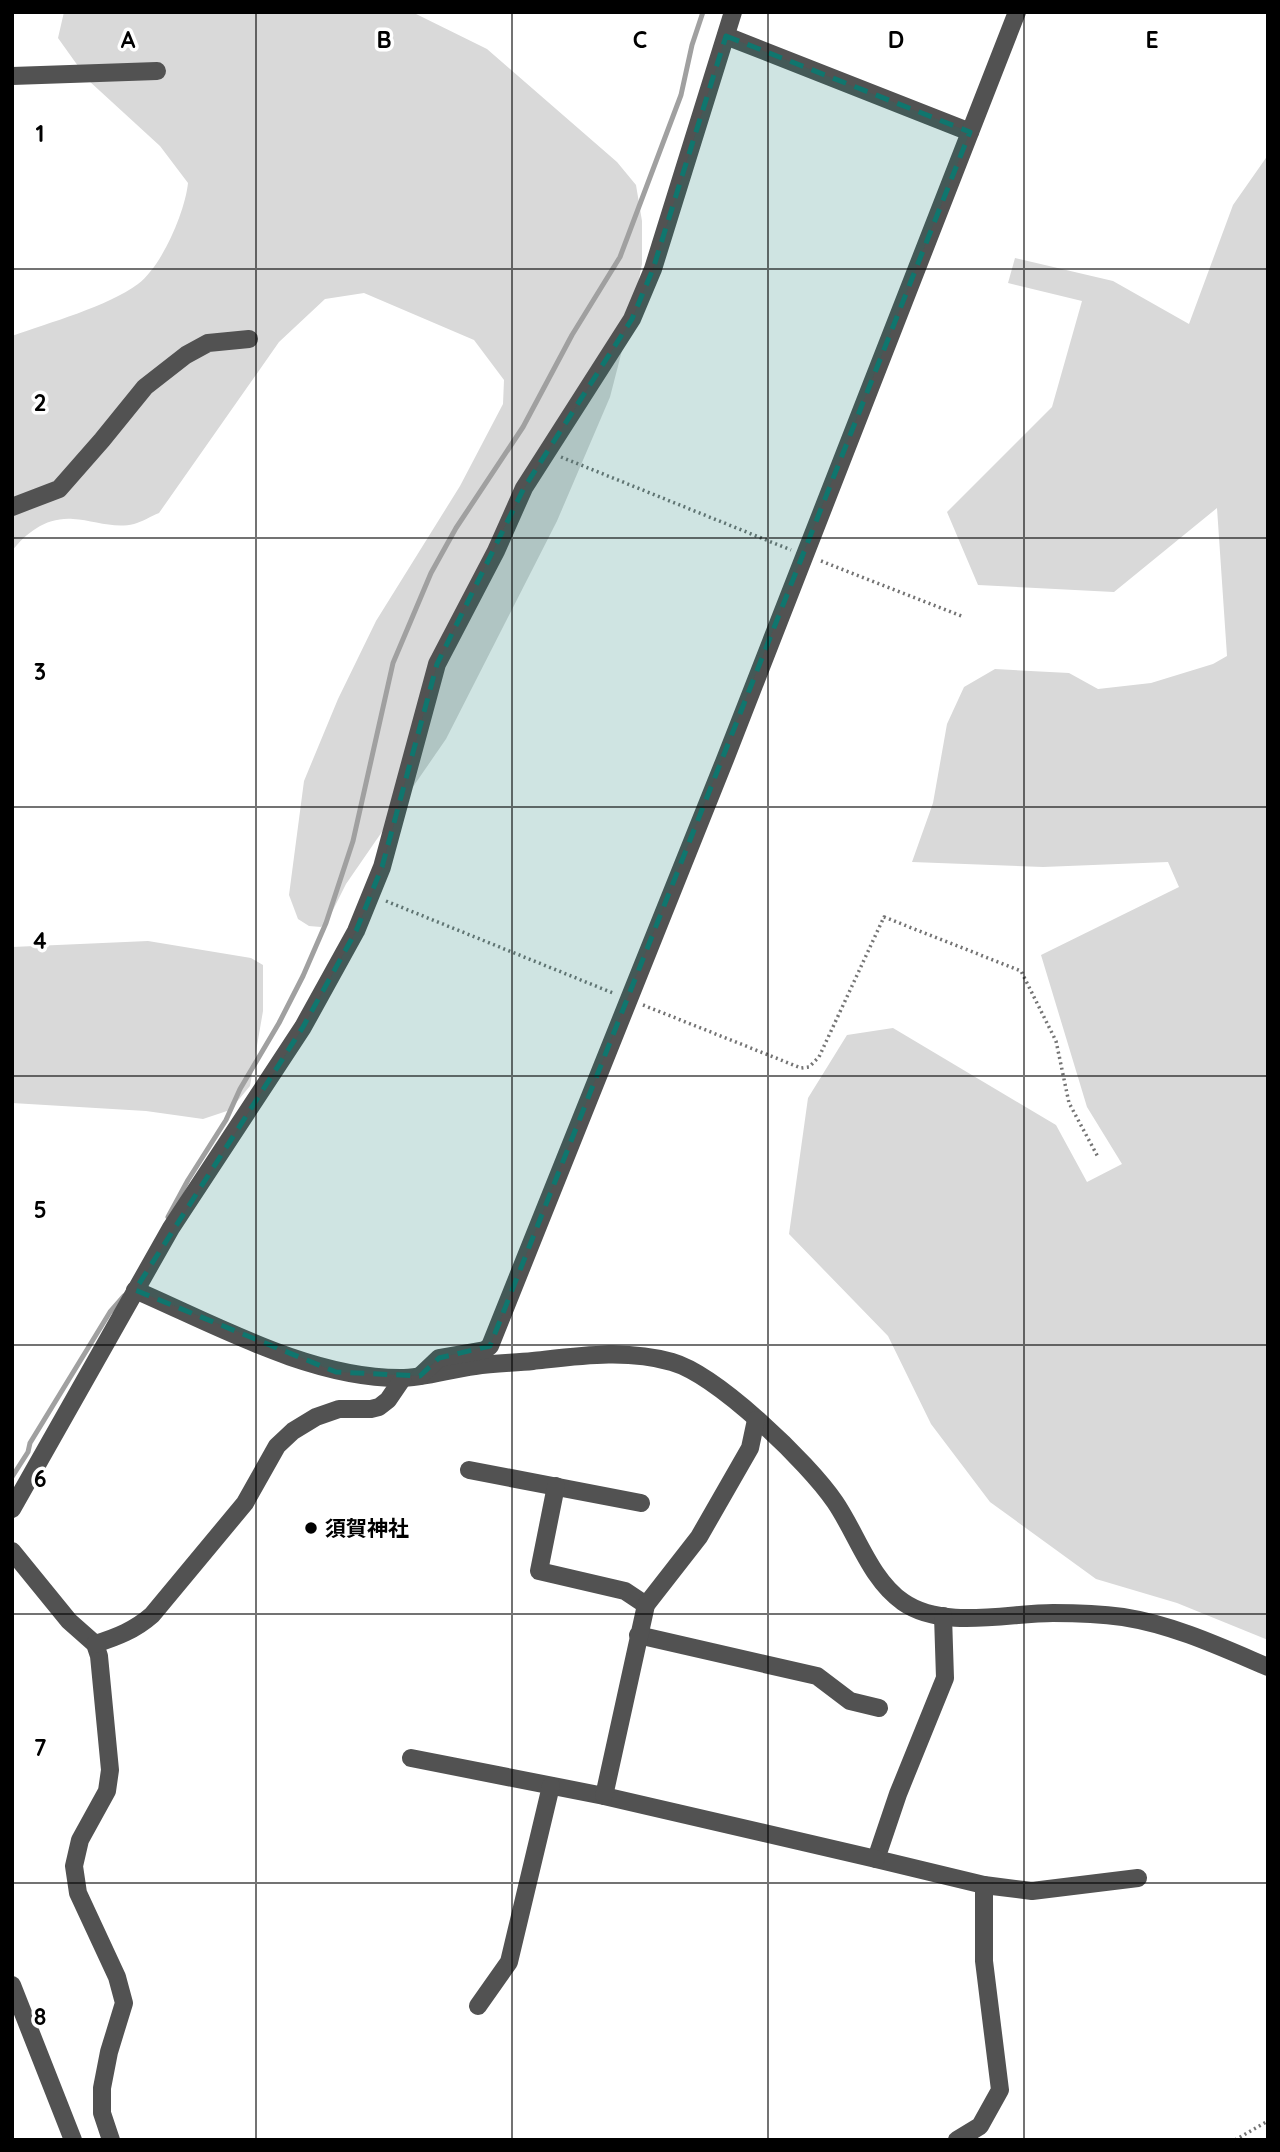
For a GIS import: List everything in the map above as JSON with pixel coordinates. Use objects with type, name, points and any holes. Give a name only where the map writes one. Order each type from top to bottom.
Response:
[{"type":"street","points":[[12,1509],[171,1228],[303,1027],[356,932],[382,867],[437,664],[524,488],[632,318],[648,282],[733,12]]},
{"type":"street","points":[[94,1644],[122,1635],[152,1615],[245,1503],[277,1446],[293,1431],[316,1417],[339,1409],[379,1407],[411,1377],[439,1358],[485,1350],[490,1346],[724,762],[803,554],[1017,12]]},
{"type":"street","points":[[726,36],[970,132]]},
{"type":"street","points":[[12,76],[157,71]]},
{"type":"street","points":[[12,507],[59,489],[145,387],[186,355],[208,343],[249,339]]},
{"type":"street","points":[[135,1290],[274,1350],[336,1372],[411,1377],[477,1365],[592,1355],[634,1354],[675,1363],[715,1385],[804,1463],[835,1501],[872,1566],[903,1602],[943,1616],[975,1618],[1054,1613],[1122,1617],[1180,1631],[1268,1667]]},
{"type":"street","points":[[604,1796],[646,1605],[699,1537],[750,1448],[756,1420]]},
{"type":"street","points":[[468,1469],[641,1503]]},
{"type":"street","points":[[556,1486],[539,1571],[625,1591],[646,1605]]},
{"type":"street","points":[[12,1551],[69,1621],[94,1644],[99,1656],[110,1770],[107,1791],[80,1840],[74,1866],[78,1893],[117,1977],[124,2003],[108,2052],[102,2088],[102,2113],[111,2140]]},
{"type":"street","points":[[876,1859],[898,1794],[945,1678],[943,1616]]},
{"type":"street","points":[[638,1635],[817,1676],[850,1701],[879,1708]]},
{"type":"street","points":[[411,1758],[604,1796],[984,1885],[1032,1891],[1138,1878]]},
{"type":"street","points":[[478,2006],[509,1962],[551,1786]]},
{"type":"street","points":[[957,2140],[979,2126],[1000,2090],[984,1961],[984,1885]]},
{"type":"street","points":[[12,1984],[73,2140]]},
{"type":"path","points":[[546,451],[964,617]]},
{"type":"path","points":[[371,895],[801,1068],[809,1067],[819,1057],[884,917],[1021,971],[1056,1041],[1069,1103],[1098,1157]]},
{"type":"path","points":[[1235,2140],[1268,2121]]},
{"type":"highlighted area","points":[[726,36],[970,132],[490,1346],[439,1358],[420,1376],[336,1372],[135,1290],[303,1027],[356,931],[382,867],[437,664],[524,488],[632,319],[653,269]]},
{"type":"shaded area","points":[[64,12],[412,12],[487,49],[617,162],[636,185],[642,221],[642,264],[610,397],[557,521],[446,739],[346,884],[330,916],[321,927],[309,926],[298,919],[289,895],[304,781],[338,699],[376,621],[460,486],[503,404],[504,380],[474,340],[364,293],[325,299],[279,342],[159,513],[126,525],[73,519],[55,520],[31,532],[12,551],[12,336],[95,307],[138,284],[156,265],[171,238],[188,183],[160,146],[88,80],[58,38]]},
{"type":"shaded area","points":[[1268,155],[1268,1640],[1177,1603],[1096,1579],[990,1502],[931,1424],[888,1336],[789,1234],[808,1098],[847,1035],[893,1028],[1056,1125],[1087,1182],[1122,1164],[1087,1107],[1041,955],[1179,887],[1168,862],[1043,867],[912,862],[933,803],[947,724],[964,687],[995,669],[1069,673],[1098,689],[1151,683],[1213,664],[1227,656],[1217,508],[1114,592],[978,585],[947,512],[1052,407],[1082,301],[1008,283],[1015,258],[1113,281],[1189,324],[1233,205]]},
{"type":"shaded area","points":[[148,941],[251,958],[263,965],[263,1011],[250,1086],[230,1110],[203,1119],[146,1111],[12,1103],[12,947]]},
{"type":"waterway","points":[[168,1217],[226,1120],[240,1089],[303,976],[326,923],[353,841],[393,663],[431,573],[456,528],[523,427],[572,335],[620,257],[681,95],[692,45],[703,12]]},
{"type":"waterway","points":[[12,1477],[110,1312],[124,1296]]},
{"type":"place","name":"須賀神社","points":[[311,1528]]}]
